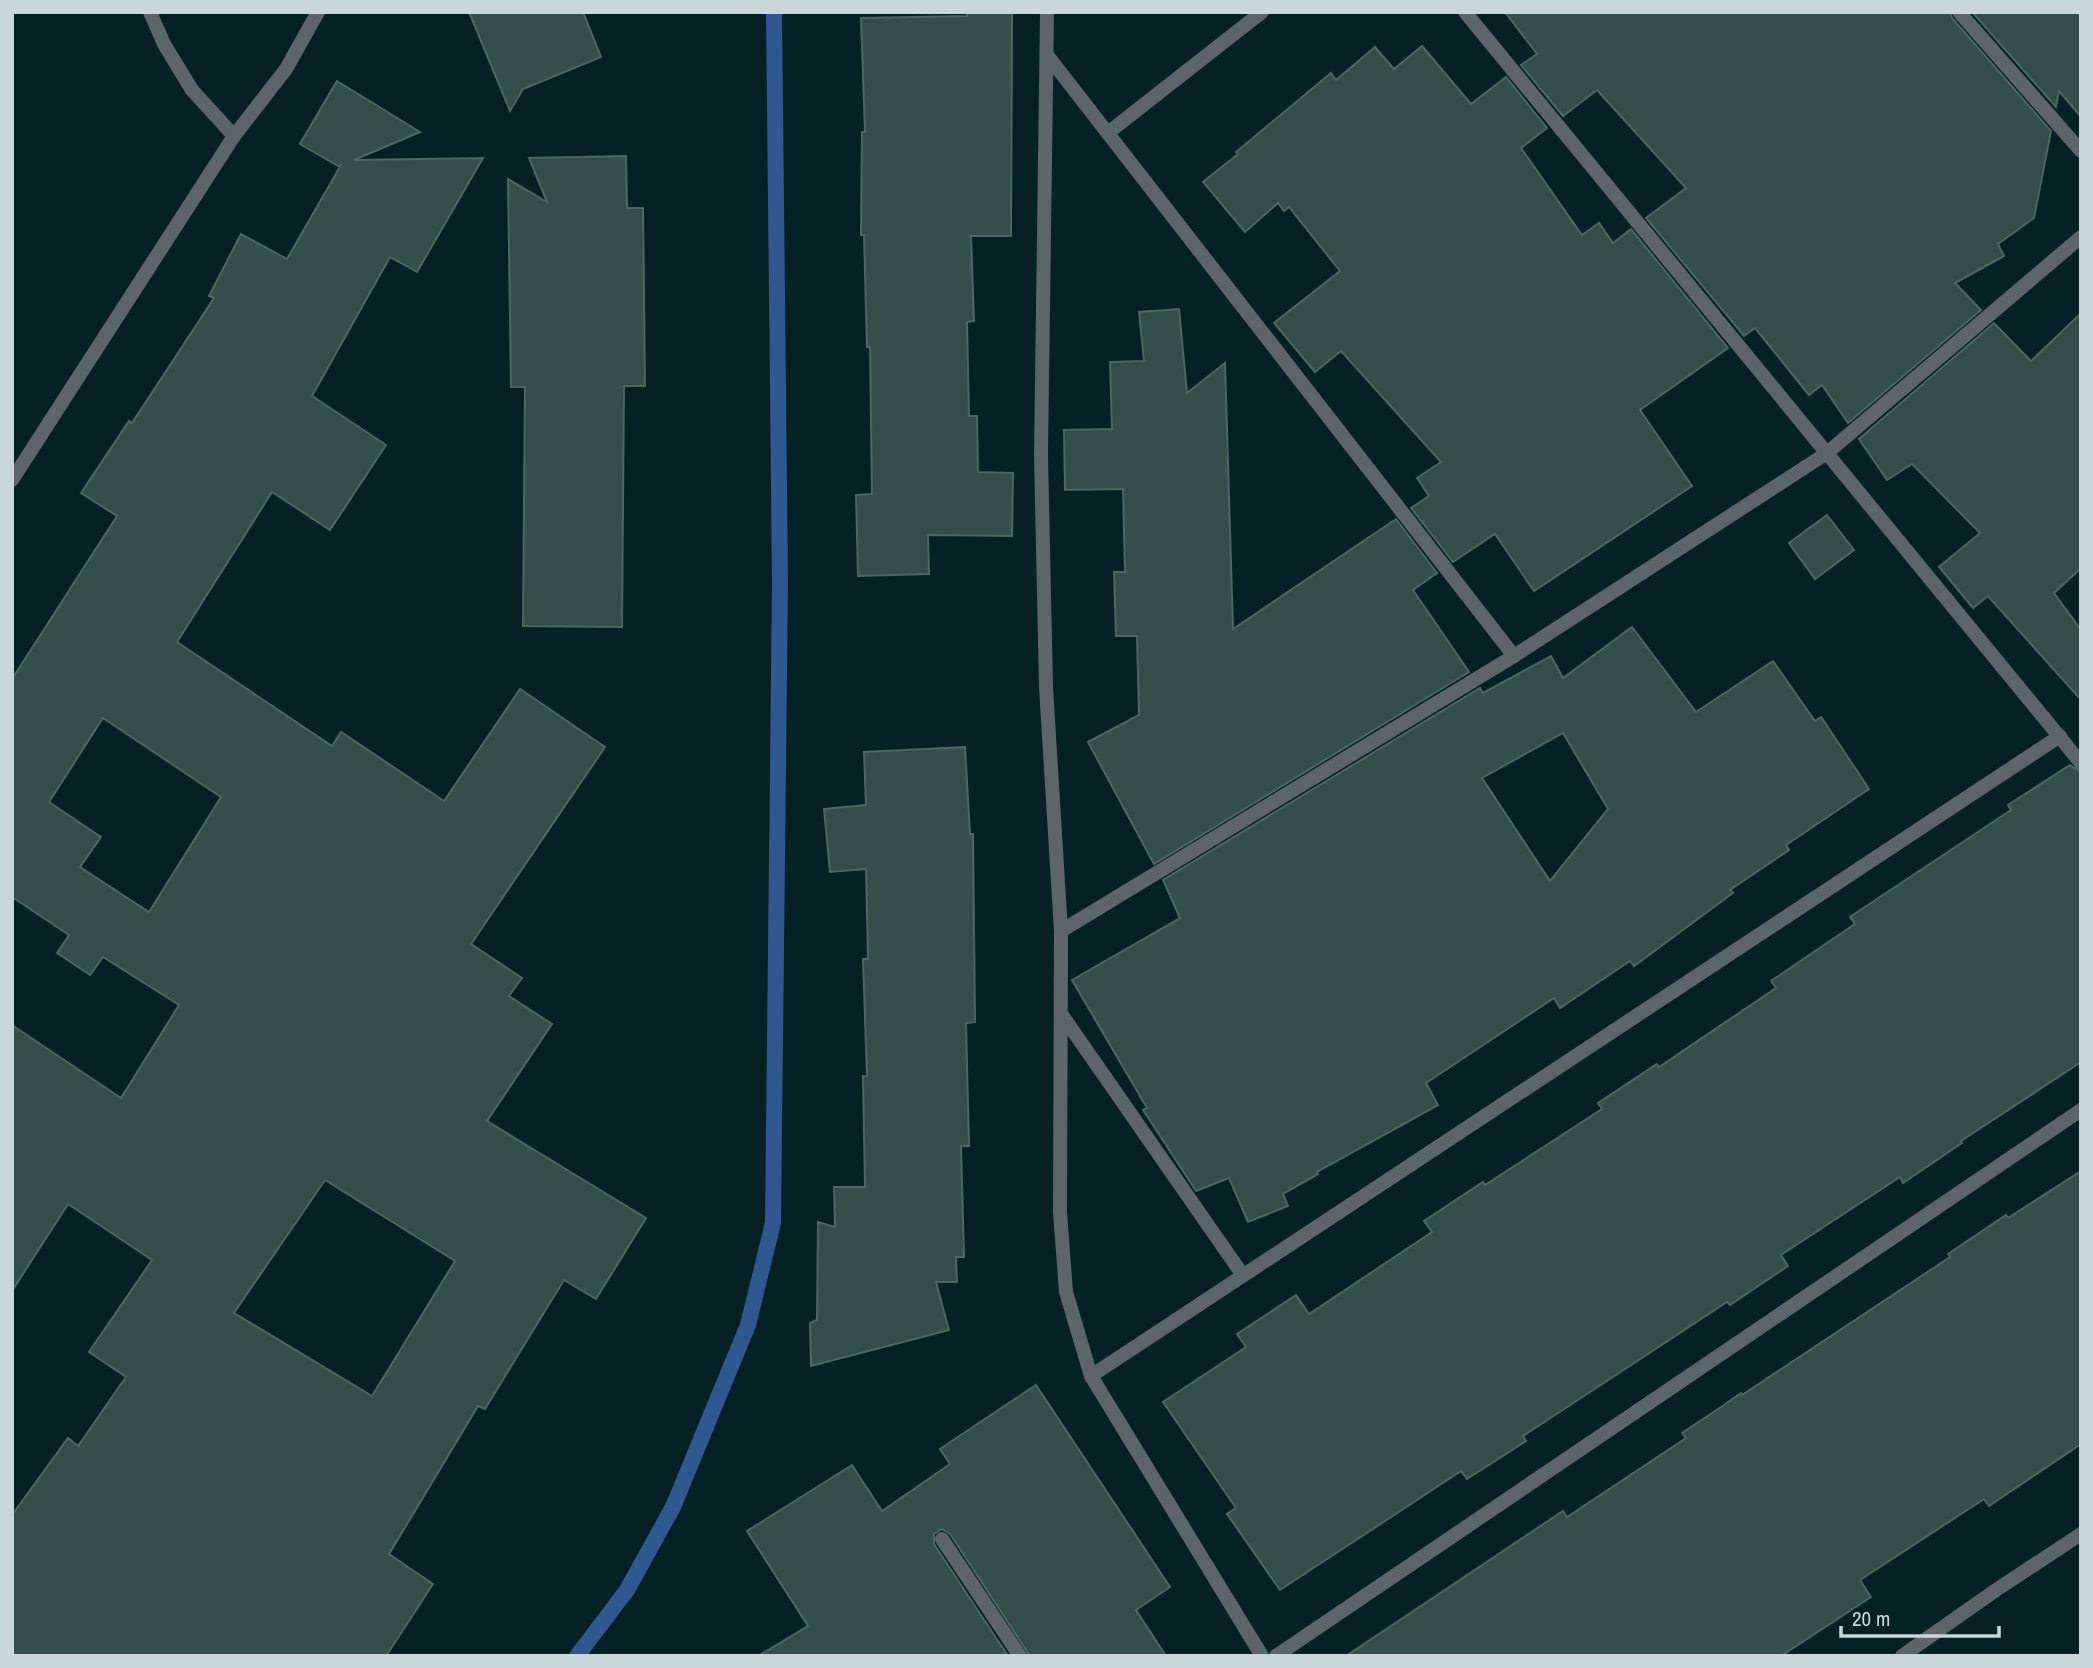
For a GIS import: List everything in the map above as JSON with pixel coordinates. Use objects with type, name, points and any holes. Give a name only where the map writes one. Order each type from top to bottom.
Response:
[{"type":"street","points":[[150,12],[164,44],[192,90],[234,136]]},
{"type":"street","points":[[12,480],[234,136],[286,69],[318,12]]},
{"type":"street","points":[[1047,12],[1042,468],[1046,687],[1061,931],[1060,1212],[1066,1292],[1091,1376],[1262,1656]]},
{"type":"street","points":[[1109,132],[1262,12]]},
{"type":"street","points":[[1465,12],[2081,763]]},
{"type":"street","points":[[1959,12],[2081,151]]},
{"type":"street","points":[[1047,55],[1514,656]]},
{"type":"street","points":[[1061,931],[1514,656],[1827,453],[2081,237]]},
{"type":"street","points":[[1091,1376],[2060,736]]},
{"type":"street","points":[[1062,1015],[1242,1274]]},
{"type":"street","points":[[1276,1656],[2081,1110]]},
{"type":"street","points":[[1902,1656],[2081,1534]]},
{"type":"street","points":[[942,1539],[1020,1656]]},
{"type":"building","points":[[469,12],[583,12],[601,57],[523,89],[510,111]]},
{"type":"building","points":[[967,12],[1012,12],[1011,236],[971,236],[974,321],[967,322],[969,416],[977,416],[978,472],[1013,473],[1012,536],[928,535],[929,574],[858,576],[856,495],[872,494],[870,347],[867,347],[864,235],[861,235],[862,132],[865,132],[861,18],[967,16]]},
{"type":"building","points":[[1505,12],[1950,12],[1952,18],[2051,131],[2034,218],[1998,244],[2004,256],[1955,283],[1981,310],[1848,423],[1822,385],[1809,395],[1755,328],[1744,336],[1646,218],[1686,188],[1597,90],[1563,116],[1521,65],[1537,54]]},
{"type":"building","points":[[1972,12],[2081,12],[2081,117],[2059,91],[2056,107]]},
{"type":"building","points":[[1422,46],[1471,104],[1506,77],[1547,128],[1521,148],[1582,235],[1599,223],[1613,243],[1631,229],[1728,348],[1640,410],[1692,486],[1534,591],[1495,534],[1453,562],[1411,508],[1429,496],[1417,478],[1441,462],[1341,351],[1315,372],[1274,323],[1340,271],[1289,207],[1284,211],[1278,203],[1245,232],[1203,182],[1331,73],[1336,80],[1375,47],[1394,69]]},
{"type":"building","points":[[337,81],[420,132],[354,160],[483,158],[417,272],[390,257],[312,396],[386,445],[330,530],[272,492],[177,642],[332,746],[341,732],[444,801],[520,689],[605,747],[471,944],[522,978],[509,996],[552,1024],[487,1121],[646,1218],[596,1299],[564,1280],[485,1409],[478,1406],[389,1554],[433,1584],[386,1656],[12,1656],[12,1515],[68,1438],[78,1446],[126,1377],[89,1352],[152,1260],[68,1204],[12,1291],[12,1025],[121,1098],[179,1005],[103,957],[90,975],[57,953],[69,935],[12,897],[12,679],[117,516],[81,493],[129,421],[132,423],[214,298],[209,296],[241,234],[287,259],[341,165],[338,166],[300,144]],"holes":[[[103,718],[221,797],[149,912],[80,867],[101,837],[49,802]],[[325,1180],[455,1261],[372,1396],[234,1313]]]},
{"type":"building","points":[[626,156],[627,208],[643,208],[645,386],[624,386],[622,627],[523,626],[525,387],[511,387],[508,179],[547,202],[529,158]]},
{"type":"building","points":[[1179,309],[1187,393],[1225,363],[1233,629],[1396,519],[1437,573],[1413,590],[1469,672],[1154,864],[1088,742],[1139,715],[1137,636],[1116,636],[1114,572],[1125,572],[1123,489],[1065,490],[1064,430],[1112,429],[1110,362],[1144,361],[1139,312]]},
{"type":"building","points":[[2081,313],[2081,568],[2054,593],[2081,630],[2081,700],[1988,596],[1973,608],[1939,567],[1980,533],[1912,464],[1887,480],[1859,439],[1994,323],[2031,361]]},
{"type":"building","points":[[1827,515],[1854,550],[1815,579],[1789,543]]},
{"type":"building","points":[[1632,627],[1696,712],[1773,661],[1815,721],[1821,717],[1869,789],[1786,845],[1789,850],[1730,890],[1733,893],[1634,966],[1630,961],[1560,1008],[1554,998],[1426,1083],[1438,1105],[1317,1172],[1318,1174],[1283,1194],[1288,1206],[1248,1222],[1229,1178],[1196,1191],[1143,1110],[1147,1108],[1072,980],[1180,918],[1163,880],[1480,688],[1483,693],[1551,656],[1563,678]],"holes":[[[1563,733],[1608,809],[1550,881],[1482,778]]]},
{"type":"building","points":[[965,747],[970,834],[973,834],[975,1022],[966,1023],[969,1146],[961,1146],[964,1257],[956,1257],[957,1282],[936,1282],[949,1330],[811,1366],[810,1323],[817,1320],[818,1222],[835,1227],[834,1187],[865,1187],[863,1076],[867,1076],[863,959],[868,959],[866,869],[830,872],[824,809],[866,805],[864,752]]},
{"type":"building","points":[[2070,765],[2081,772],[2081,1062],[1961,1141],[1962,1143],[1903,1183],[1900,1177],[1781,1255],[1788,1266],[1730,1305],[1727,1302],[1523,1436],[1526,1441],[1467,1479],[1461,1471],[1280,1590],[1227,1514],[1236,1508],[1163,1402],[1246,1347],[1237,1334],[1296,1295],[1309,1314],[1432,1232],[1424,1221],[1602,1109],[1598,1103],[1657,1064],[1659,1067],[1776,988],[1771,981],[1855,924],[1850,917],[2011,810],[2008,805]]},
{"type":"building","points":[[2081,1171],[2081,1444],[1989,1506],[1984,1499],[1860,1580],[1871,1597],[1781,1656],[1346,1656],[1563,1511],[1567,1517],[1686,1438],[1682,1433],[1741,1393],[1742,1395],[1950,1257],[1948,1254],[2006,1215],[2008,1218]]},
{"type":"building","points":[[1036,1385],[1170,1587],[1136,1610],[1166,1656],[1030,1656],[950,1534],[942,1529],[934,1534],[934,1544],[1008,1656],[758,1656],[808,1626],[747,1531],[852,1465],[882,1511],[950,1464],[940,1449]]},
{"type":"waterway","points":[[577,1656],[627,1590],[673,1507],[748,1325],[773,1223],[780,582],[774,12]]}]
